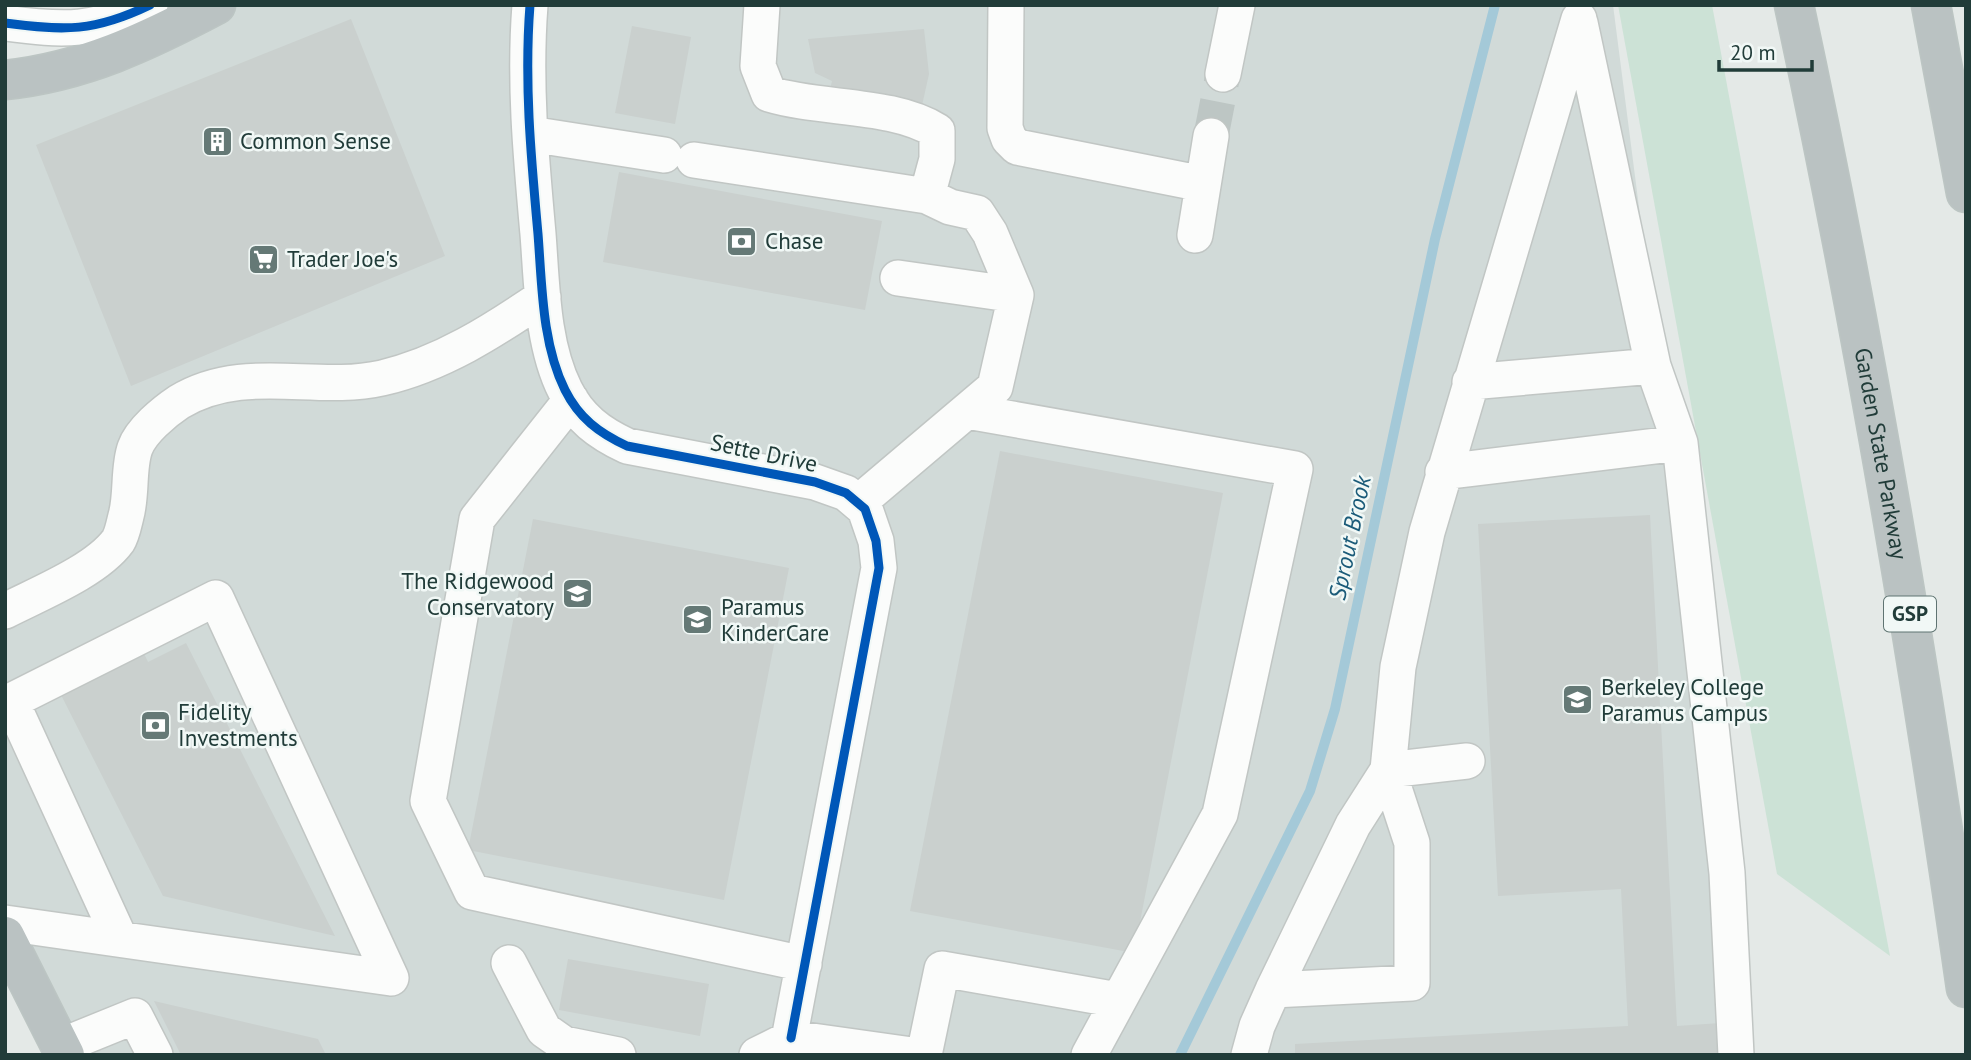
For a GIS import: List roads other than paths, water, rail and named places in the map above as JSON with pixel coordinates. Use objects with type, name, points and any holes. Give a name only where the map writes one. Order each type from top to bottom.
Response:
[{"type":"highway","points":[[5,80],[68,69],[114,56],[216,5]]},
{"type":"highway","name":"Garden State Parkway","points":[[1794,5],[1868,369],[1904,574],[1966,988]]},
{"type":"highway","points":[[1931,5],[1966,193]]},
{"type":"highway","points":[[5,936],[63,1050]]},
{"type":"street","points":[[5,15],[43,5]]},
{"type":"street","points":[[5,23],[58,30],[82,28],[105,23],[150,5]]},
{"type":"street","name":"Sette Drive","points":[[530,5],[526,57],[543,297],[555,365],[571,400],[585,421],[603,435],[626,446],[815,482],[846,493],[858,503]]},
{"type":"street","points":[[762,5],[758,66],[769,94],[799,103],[919,119],[937,131],[937,159],[927,196]]},
{"type":"street","points":[[1223,74],[1237,5]]},
{"type":"street","points":[[1014,7],[1005,128],[1009,139],[1017,147],[1203,184]]},
{"type":"street","points":[[1579,12],[1653,366],[1680,443],[1727,873],[1736,1055]]},
{"type":"street","points":[[1273,990],[1412,984],[1412,843],[1388,771],[1398,667],[1443,472],[1579,12]]},
{"type":"street","points":[[530,134],[927,196],[950,207],[977,213],[990,233],[1016,295],[995,387],[858,503],[865,509],[876,541],[878,568],[789,1046]]},
{"type":"street","points":[[1195,235],[1211,136]]},
{"type":"street","points":[[898,278],[1016,295]]},
{"type":"street","points":[[5,611],[98,561],[119,540],[131,500],[135,448],[152,425],[179,402],[219,385],[282,379],[332,382],[381,378],[442,358],[491,332],[543,297]]},
{"type":"street","points":[[1470,382],[1653,366]]},
{"type":"street","points":[[571,400],[477,519],[428,801],[472,892],[804,964]]},
{"type":"street","points":[[967,411],[1295,469],[1220,814],[1089,1055]]},
{"type":"street","points":[[1443,472],[1680,443]]},
{"type":"street","points":[[5,923],[391,978],[216,598],[8,703],[120,939]]},
{"type":"street","points":[[1249,1055],[1257,1026],[1273,990],[1353,825],[1388,771],[1468,761]]},
{"type":"street","points":[[509,963],[544,1030],[564,1044],[618,1055]]},
{"type":"street","points":[[924,1055],[942,970],[1118,1000]]},
{"type":"street","points":[[63,1050],[135,1016],[155,1055]]},
{"type":"street","points":[[757,1055],[789,1046],[912,1055]]},
{"type":"waterway","name":"Sprout Brook","points":[[1180,1055],[1310,791],[1335,709],[1435,239],[1495,5]]},
{"type":"tunnel","points":[[1211,136],[1223,74]]},
{"type":"place","name":"Common Sense","points":[[217,141]]},
{"type":"place","name":"Chase","points":[[742,241]]},
{"type":"place","name":"Trader Joe's","points":[[264,259]]},
{"type":"place","name":"The Ridgewood Conservatory","points":[[577,594]]},
{"type":"place","name":"Paramus KinderCare","points":[[698,620]]},
{"type":"place","name":"Berkeley College Paramus Campus","points":[[1578,700]]},
{"type":"place","name":"Fidelity Investments","points":[[155,725]]}]
